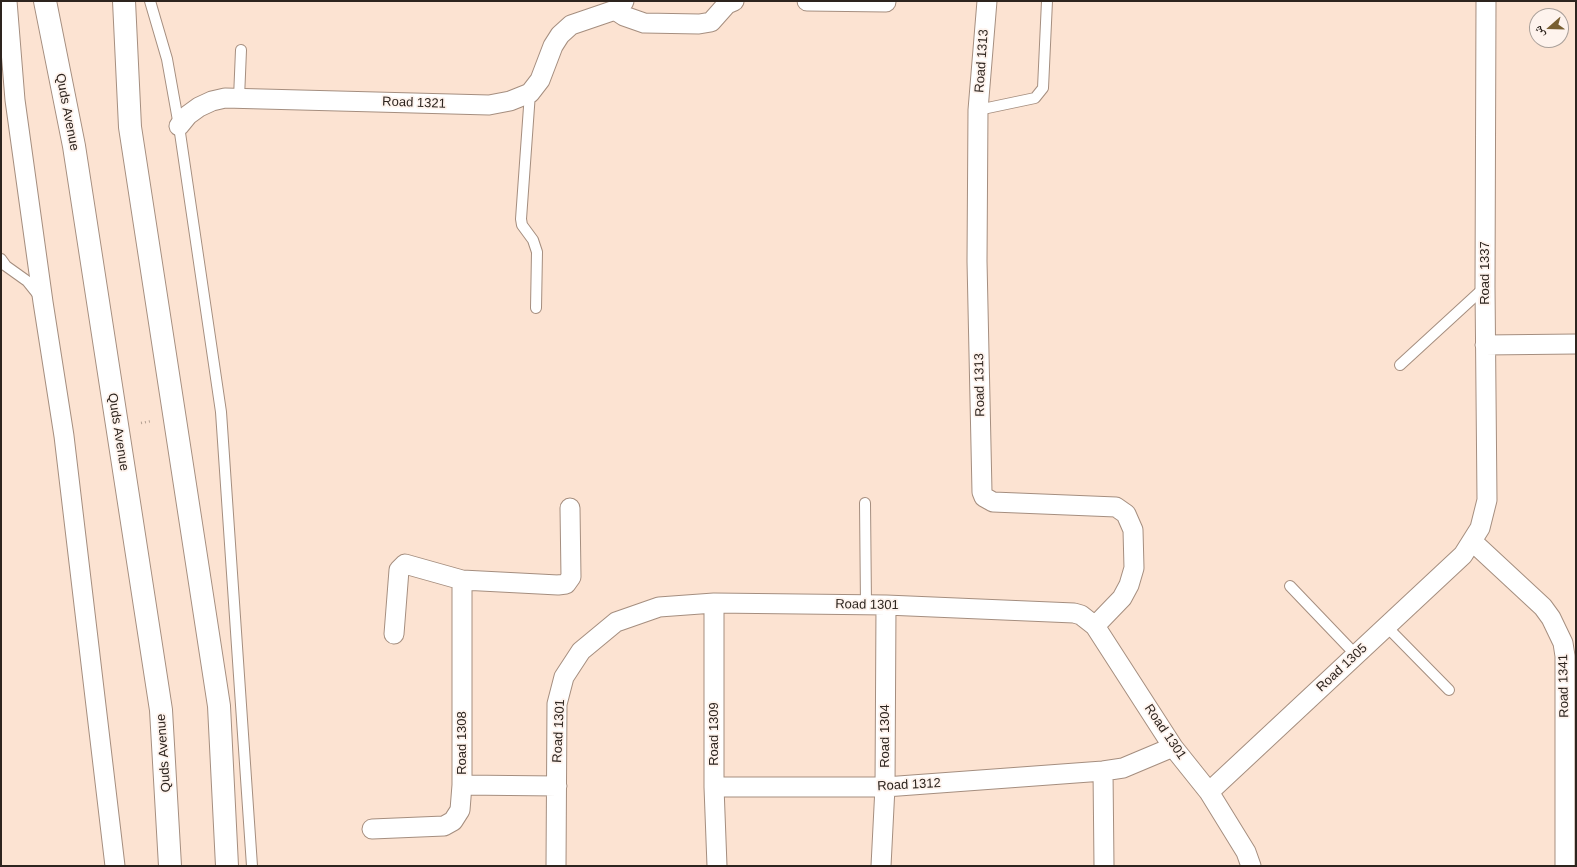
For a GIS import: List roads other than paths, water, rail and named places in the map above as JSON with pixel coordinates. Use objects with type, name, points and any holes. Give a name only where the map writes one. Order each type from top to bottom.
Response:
[{"type":"main road","name":"Quds Avenue","points":[[45,1],[74,146],[161,710],[170,866]]},
{"type":"main road","points":[[124,1],[130,127],[219,706],[227,866]]},
{"type":"street","points":[[7,1],[15,100],[64,444],[115,866]]},
{"type":"street","points":[[530,93],[540,80],[560,35],[571,24],[619,6],[624,16],[644,23],[699,24],[711,22],[727,4],[734,1]]},
{"type":"street","points":[[807,1],[886,2]]},
{"type":"street","name":"Road 1313","points":[[987,1],[978,110],[977,261],[982,492],[984,497],[993,502],[1116,507],[1126,514],[1133,530],[1134,568],[1131,580],[1122,598],[1095,626]]},
{"type":"street","name":"Road 1337","points":[[1473,542],[1480,528],[1487,500],[1484,287],[1486,1]]},
{"type":"street","name":"Road 1321","points":[[179,126],[199,107],[218,100],[239,98],[489,105],[510,101],[530,93]]},
{"type":"street","points":[[1485,345],[1576,344]]},
{"type":"street","points":[[394,634],[399,570],[402,566],[410,564],[462,580],[558,585],[566,584],[571,577],[570,508]]},
{"type":"street","name":"Road 1305","points":[[1209,792],[1387,627],[1463,555],[1473,542]]},
{"type":"street","name":"Road 1341","points":[[1473,542],[1543,607],[1551,618],[1563,643],[1565,656],[1565,866]]},
{"type":"street","name":"Road 1308","points":[[372,829],[444,826],[449,824],[457,816],[460,810],[462,785],[462,580]]},
{"type":"street","name":"Road 1301","points":[[556,866],[557,704],[564,677],[582,651],[616,622],[659,607],[714,603],[886,605],[1074,613],[1088,619],[1095,626],[1173,747],[1209,792],[1246,852],[1251,866]]},
{"type":"street","name":"Road 1309","points":[[714,603],[714,787],[718,866]]},
{"type":"street","name":"Road 1304","points":[[881,866],[885,787],[886,605]]},
{"type":"street","name":"Road 1312","points":[[714,787],[885,787],[1103,771],[1123,768],[1173,747]]},
{"type":"street","points":[[1103,771],[1104,866]]},
{"type":"street","points":[[462,785],[557,786]]},
{"type":"lane","points":[[150,1],[168,59],[221,412],[252,866]]},
{"type":"lane","points":[[978,110],[1029,99],[1040,94],[1045,82],[1046,1]]},
{"type":"lane","points":[[239,98],[241,50]]},
{"type":"lane","points":[[530,93],[521,219],[522,225],[533,240],[537,252],[536,308]]},
{"type":"lane","points":[[1,259],[6,266],[27,281],[43,302]]},
{"type":"lane","points":[[1400,365],[1484,287]]},
{"type":"lane","points":[[865,503],[866,605]]},
{"type":"lane","points":[[1290,586],[1356,655]]},
{"type":"lane","points":[[1387,627],[1449,690]]}]
